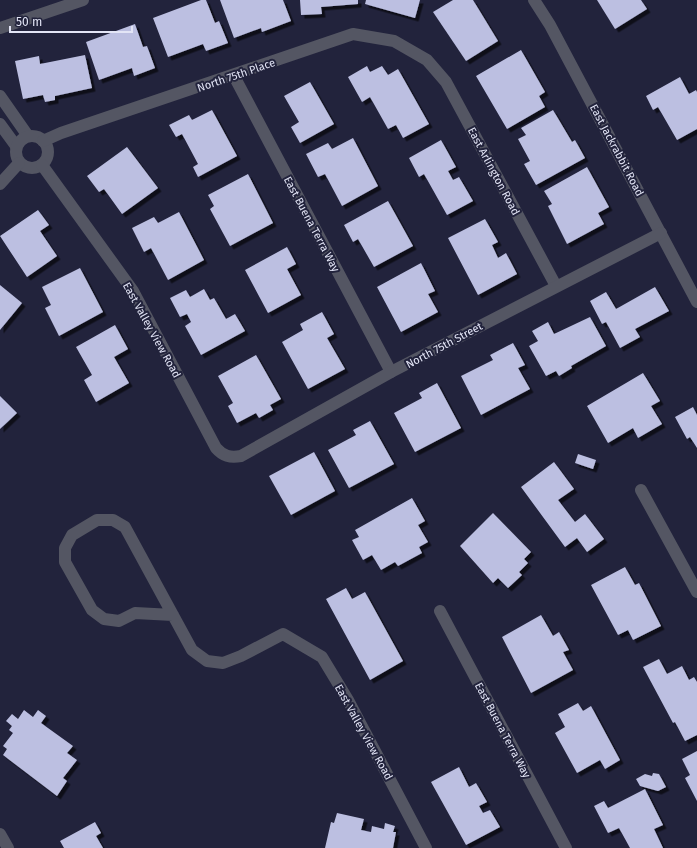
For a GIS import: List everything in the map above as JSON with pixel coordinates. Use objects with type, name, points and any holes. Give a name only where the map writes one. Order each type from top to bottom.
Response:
[{"type":"street","points":[[0,28],[83,0]]},
{"type":"street","name":"East Jackrabbit Road","points":[[534,0],[554,32],[697,302]]},
{"type":"street","name":"North 75th Place","points":[[43,141],[61,133],[234,76],[353,34],[394,41],[427,60]]},
{"type":"street","name":"East Arlington Road","points":[[427,60],[446,82],[556,286]]},
{"type":"street","name":"East Buena Terra Way","points":[[234,76],[391,372]]},
{"type":"street","points":[[0,96],[28,136]]},
{"type":"street","points":[[0,124],[16,146],[16,156],[19,163],[26,168],[31,169],[42,165],[47,156],[46,146],[43,141],[33,136],[28,136],[16,146]]},
{"type":"street","points":[[0,184],[19,163]]},
{"type":"street","name":"East Valley View Road","points":[[42,165],[133,291],[216,448],[228,457]]},
{"type":"street","name":"North 75th Street","points":[[228,457],[241,456],[391,372],[661,232]]},
{"type":"street","points":[[641,490],[697,592]]},
{"type":"street","points":[[97,520],[113,520],[125,526],[173,615],[135,613],[119,621],[104,619],[92,610],[65,562],[65,548],[72,535],[97,520]]},
{"type":"street","name":"East Buena Terra Way","points":[[440,611],[566,848]]},
{"type":"street","name":"East Valley View Road","points":[[173,615],[192,650],[207,661],[223,663],[241,656],[283,634],[322,657],[348,700],[426,848]]},
{"type":"street","points":[[0,834],[8,848]]},
{"type":"building","points":[[201,0],[206,0],[215,23],[219,21],[228,43],[206,51],[203,44],[168,57],[153,18]]},
{"type":"building","points":[[220,0],[283,0],[291,21],[262,32],[261,28],[234,38]]},
{"type":"building","points":[[300,0],[358,0],[358,4],[321,7],[322,14],[301,15]]},
{"type":"building","points":[[366,0],[420,0],[415,18],[365,4]]},
{"type":"building","points":[[453,0],[473,0],[498,41],[466,61],[433,12]]},
{"type":"building","points":[[597,0],[641,0],[647,9],[615,29]]},
{"type":"building","points":[[135,24],[143,47],[147,46],[155,68],[134,76],[132,68],[99,80],[86,42]]},
{"type":"building","points":[[521,50],[545,92],[539,96],[545,107],[507,129],[476,76]]},
{"type":"building","points":[[85,55],[92,88],[55,96],[55,100],[45,102],[43,95],[23,99],[15,61],[39,56],[40,64]]},
{"type":"building","points":[[367,66],[370,72],[382,66],[388,75],[398,69],[429,124],[403,138],[396,125],[388,129],[370,97],[362,102],[348,77]]},
{"type":"building","points":[[680,77],[689,94],[696,90],[697,92],[697,129],[677,140],[658,107],[653,110],[646,96]]},
{"type":"building","points":[[310,82],[334,124],[300,143],[291,127],[299,122],[284,96]]},
{"type":"building","points":[[212,110],[237,156],[198,177],[193,167],[198,164],[182,134],[176,137],[169,125],[189,115],[192,120]]},
{"type":"building","points":[[553,110],[572,142],[575,140],[585,158],[536,185],[524,164],[530,161],[518,139],[526,135],[521,128]]},
{"type":"building","points":[[353,138],[378,186],[342,206],[325,174],[318,177],[306,154],[328,143],[332,149]]},
{"type":"building","points":[[441,140],[456,167],[448,171],[453,180],[459,177],[473,201],[447,215],[424,174],[419,177],[409,158]]},
{"type":"building","points":[[127,147],[158,188],[122,214],[104,189],[99,192],[87,176]]},
{"type":"building","points":[[587,167],[609,207],[598,213],[604,224],[567,244],[548,206],[552,204],[544,191]]},
{"type":"building","points":[[248,174],[273,223],[230,246],[210,209],[214,206],[208,195]]},
{"type":"building","points":[[388,201],[413,246],[374,267],[358,239],[353,242],[344,225]]},
{"type":"building","points":[[38,210],[49,225],[40,231],[57,256],[27,277],[0,236]]},
{"type":"building","points":[[179,212],[204,260],[168,280],[151,248],[144,252],[132,228],[154,217],[158,223]]},
{"type":"building","points":[[485,219],[498,242],[492,245],[498,258],[506,253],[517,274],[478,295],[448,238]]},
{"type":"building","points":[[287,247],[296,264],[287,269],[301,295],[268,313],[245,270]]},
{"type":"building","points":[[421,263],[435,291],[428,294],[438,312],[401,332],[377,287]]},
{"type":"building","points":[[80,268],[103,312],[59,336],[45,308],[51,305],[42,287]]},
{"type":"building","points":[[0,285],[22,303],[0,330]]},
{"type":"building","points":[[655,287],[669,311],[635,329],[640,337],[620,348],[606,322],[602,324],[590,301],[606,292],[616,309]]},
{"type":"building","points":[[204,289],[210,300],[214,298],[226,319],[235,314],[245,331],[201,355],[185,326],[191,322],[187,314],[180,317],[170,298],[186,290],[190,297]]},
{"type":"building","points":[[322,312],[334,334],[327,338],[345,369],[308,389],[282,342],[303,330],[300,324]]},
{"type":"building","points":[[590,317],[606,346],[571,366],[572,368],[559,376],[556,371],[546,376],[529,346],[538,341],[532,331],[548,322],[554,334]]},
{"type":"building","points":[[115,325],[128,349],[114,357],[129,383],[96,402],[84,380],[92,375],[76,347]]},
{"type":"building","points":[[513,343],[525,365],[518,368],[530,389],[481,415],[461,376],[493,360],[490,355]]},
{"type":"building","points":[[256,355],[281,399],[270,405],[273,410],[259,418],[256,413],[237,423],[228,406],[233,403],[218,376]]},
{"type":"building","points":[[643,373],[660,401],[651,406],[662,424],[638,438],[633,428],[608,443],[587,406]]},
{"type":"building","points":[[437,383],[461,428],[415,452],[394,413],[422,398],[419,393]]},
{"type":"building","points":[[0,396],[17,413],[0,429]]},
{"type":"building","points":[[693,407],[697,415],[697,448],[690,437],[687,439],[675,417]]},
{"type":"building","points":[[370,421],[394,464],[349,488],[328,450],[356,435],[353,430]]},
{"type":"building","points":[[314,452],[335,491],[291,515],[269,476]]},
{"type":"building","points":[[578,454],[596,460],[593,469],[575,463]]},
{"type":"building","points":[[554,462],[574,489],[558,500],[575,522],[585,514],[604,539],[587,552],[577,538],[565,547],[521,487]]},
{"type":"building","points":[[412,498],[425,521],[418,525],[428,542],[419,547],[422,553],[398,566],[395,562],[381,570],[372,555],[363,560],[352,540],[359,537],[355,530]]},
{"type":"building","points":[[493,513],[531,552],[524,559],[528,563],[519,572],[522,575],[508,588],[498,578],[493,583],[460,546]]},
{"type":"building","points":[[625,567],[635,585],[639,583],[661,626],[633,640],[628,630],[618,635],[591,585]]},
{"type":"building","points":[[346,588],[352,599],[365,592],[403,661],[370,680],[326,599]]},
{"type":"building","points":[[541,615],[553,636],[559,632],[569,650],[563,652],[573,670],[531,693],[502,637]]},
{"type":"building","points":[[659,659],[667,674],[682,666],[689,680],[694,677],[697,682],[697,735],[685,741],[675,722],[673,723],[643,667]]},
{"type":"building","points":[[578,703],[583,711],[591,706],[620,760],[605,769],[600,760],[577,773],[555,733],[565,727],[558,714]]},
{"type":"building","points":[[24,710],[33,717],[38,710],[46,716],[41,723],[73,746],[67,753],[77,760],[63,778],[67,781],[57,796],[3,755],[7,749],[3,746],[13,733],[9,730],[12,726],[6,721],[12,714],[18,719]]},
{"type":"building","points":[[697,751],[697,801],[685,778],[690,775],[682,759]]},
{"type":"building","points":[[459,767],[469,787],[476,783],[487,802],[479,806],[483,813],[490,810],[500,827],[466,845],[431,782]]},
{"type":"building","points":[[653,773],[659,774],[666,787],[658,791],[640,786],[636,779],[645,774],[652,776]]},
{"type":"building","points":[[645,789],[663,825],[654,829],[663,848],[630,848],[619,828],[608,833],[594,806],[604,801],[608,808]]},
{"type":"building","points":[[337,813],[364,819],[361,830],[371,832],[372,826],[384,829],[385,823],[395,826],[393,832],[396,832],[393,848],[325,848],[331,822],[334,823]]},
{"type":"building","points":[[95,822],[101,833],[96,836],[103,848],[64,848],[60,841]]}]
